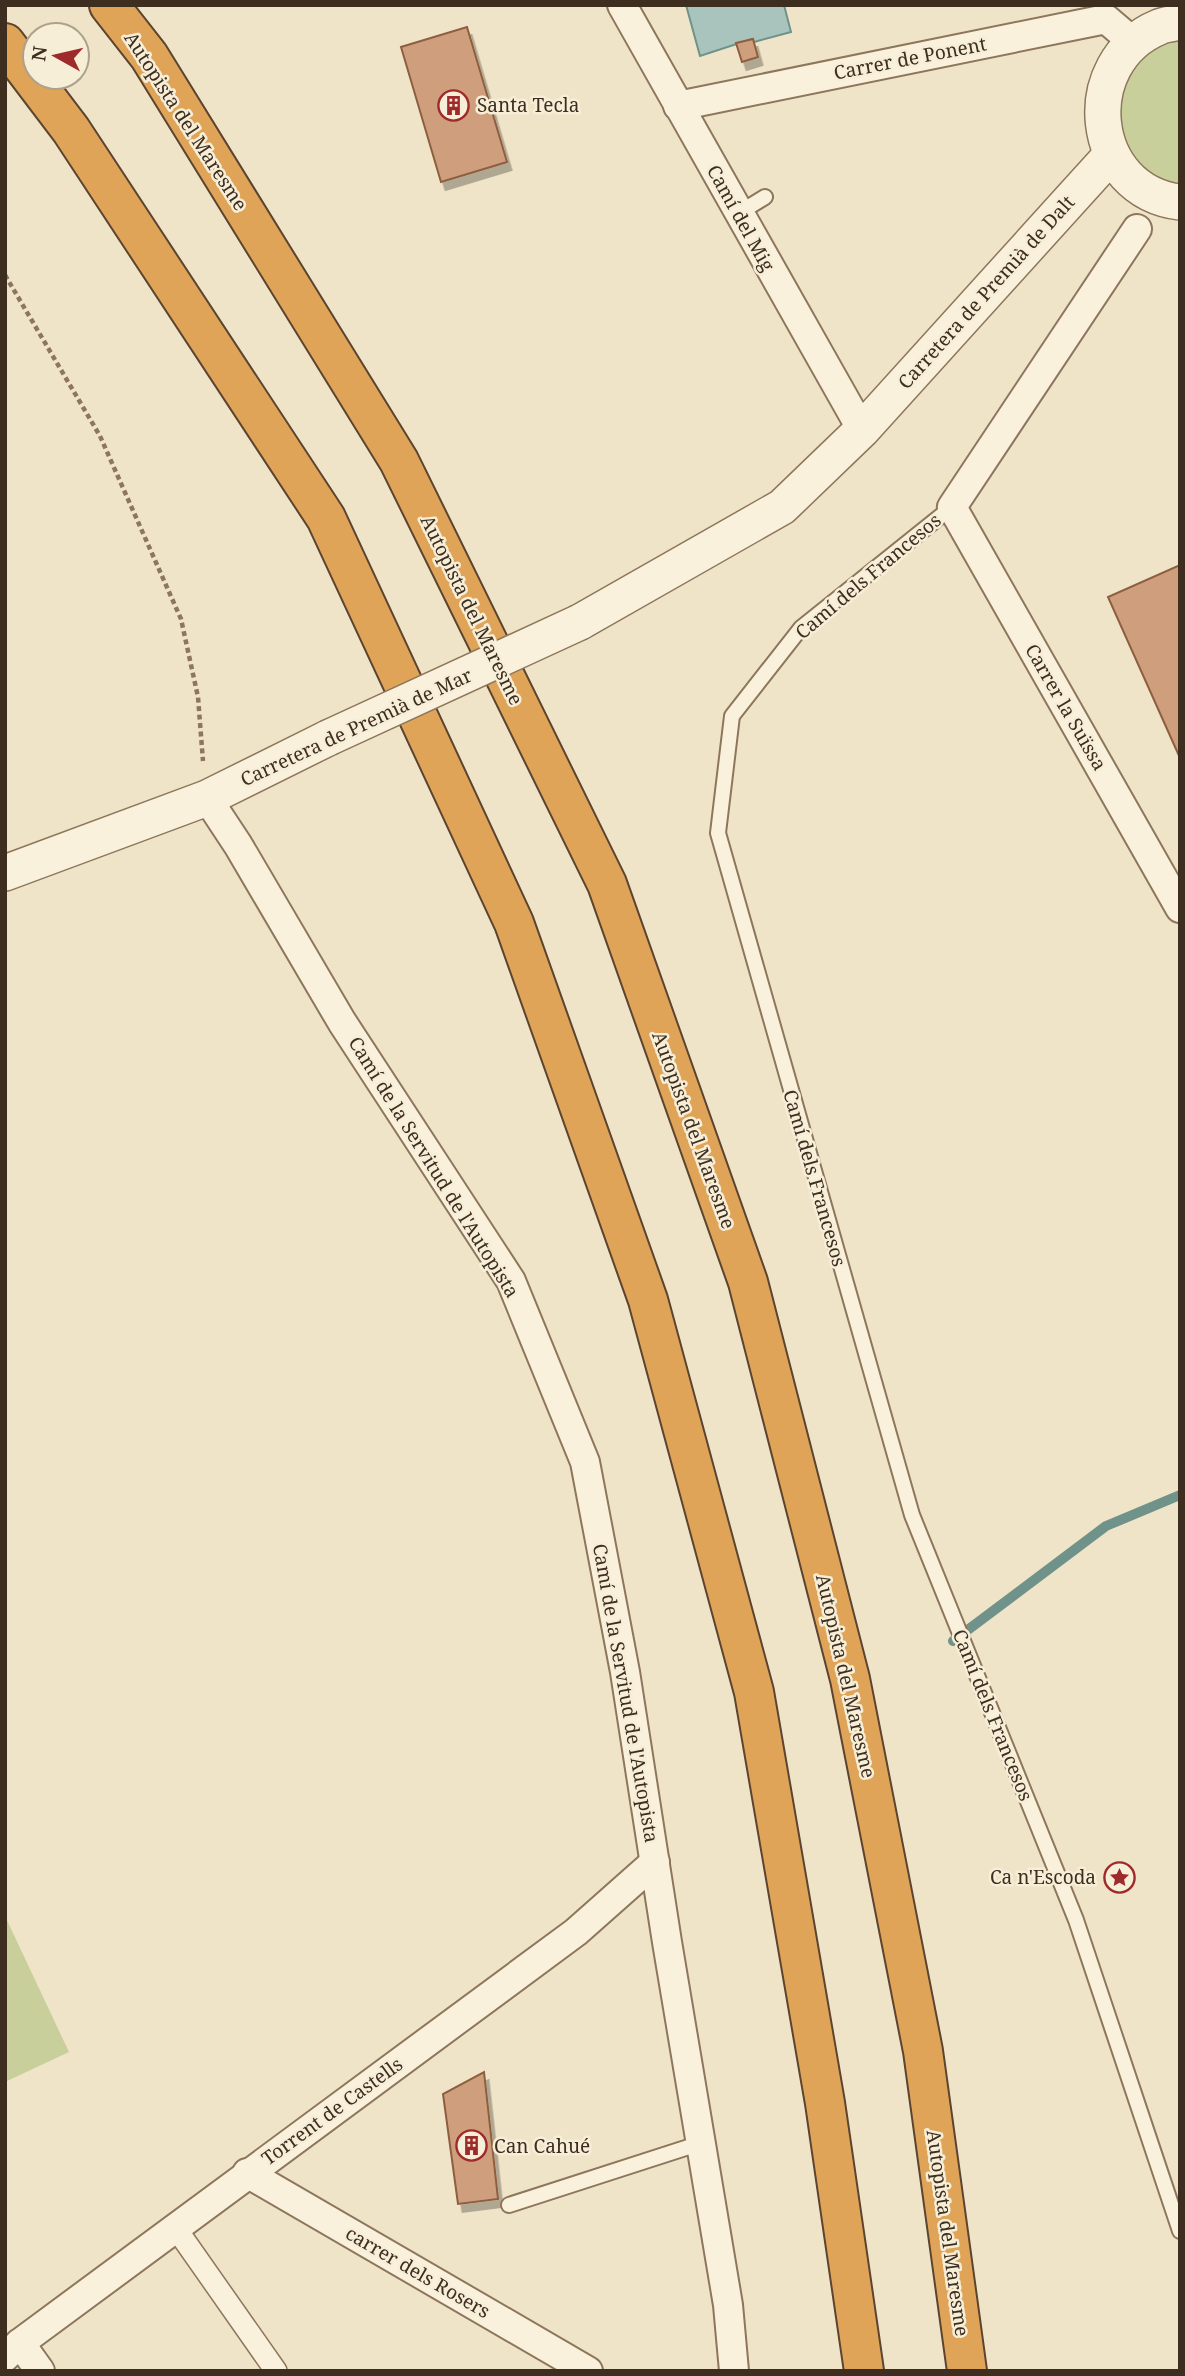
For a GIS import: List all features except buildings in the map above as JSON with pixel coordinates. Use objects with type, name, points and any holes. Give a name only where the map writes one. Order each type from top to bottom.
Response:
[{"type":"highway","name":"Autopista del Maresme","points":[[109,5],[149,56],[399,461],[607,884],[748,1282],[850,1679],[923,2051],[967,2371]]},
{"type":"highway","points":[[5,43],[71,130],[326,518],[514,923],[648,1300],[754,1692],[825,2103],[864,2371]]},
{"type":"street","name":"Camí del Mig","points":[[622,5],[862,430]]},
{"type":"street","name":"Carrer de Ponent","points":[[678,106],[1106,19],[1133,42]]},
{"type":"street","points":[[1180,22],[1159,27],[1133,42],[1114,66],[1103,95],[1102,125],[1111,155],[1126,175],[1145,191],[1169,201],[1180,202]]},
{"type":"street","name":"Carretera de Premià de Dalt","points":[[862,430],[1111,155]]},
{"type":"street","name":"Camí dels Francesos","points":[[952,507],[1138,229]]},
{"type":"street","name":"Carretera de Premià de Mar","points":[[5,873],[207,798],[328,738],[580,622],[782,507],[862,430]]},
{"type":"street","name":"Carrer la Suïssa","points":[[952,507],[1177,899]]},
{"type":"street","name":"Camí de la Servitud de l'Autopista","points":[[207,798],[238,845],[342,1022],[511,1281],[586,1462],[625,1672],[654,1862],[729,2305],[734,2371]]},
{"type":"street","name":"Torrent de Castells","points":[[13,2350],[247,2173],[576,1932],[654,1862]]},
{"type":"street","name":"carrer dels Rosers","points":[[247,2173],[588,2371]]},
{"type":"street","points":[[175,2227],[276,2371]]},
{"type":"street","points":[[13,2350],[40,2371]]},
{"type":"lane","points":[[738,213],[765,197]]},
{"type":"lane","name":"Camí dels Francesos","points":[[952,507],[801,628],[732,716],[718,833],[912,1515],[1076,1920],[1180,2231]]},
{"type":"lane","points":[[509,2205],[701,2143]]},
{"type":"path","points":[[5,275],[100,436],[181,619],[198,698],[207,798]]},
{"type":"green space","points":[[1180,40],[1180,188],[1147,173],[1130,155],[1123,139],[1118,101],[1122,84],[1134,66],[1160,47]]},
{"type":"green space","points":[[5,1916],[69,2052],[5,2082]]},
{"type":"water","points":[[686,5],[784,5],[791,32],[754,42],[752,39],[700,56]]},
{"type":"waterway","name":"Torrent de Castells","points":[[953,1641],[1106,1526],[1180,1495]]},
{"type":"place","name":"Santa Tecla","points":[[454,105]]},
{"type":"place","name":"Ca n'Escoda","points":[[1119,1877]]},
{"type":"place","name":"Can Cahué","points":[[471,2146]]}]
